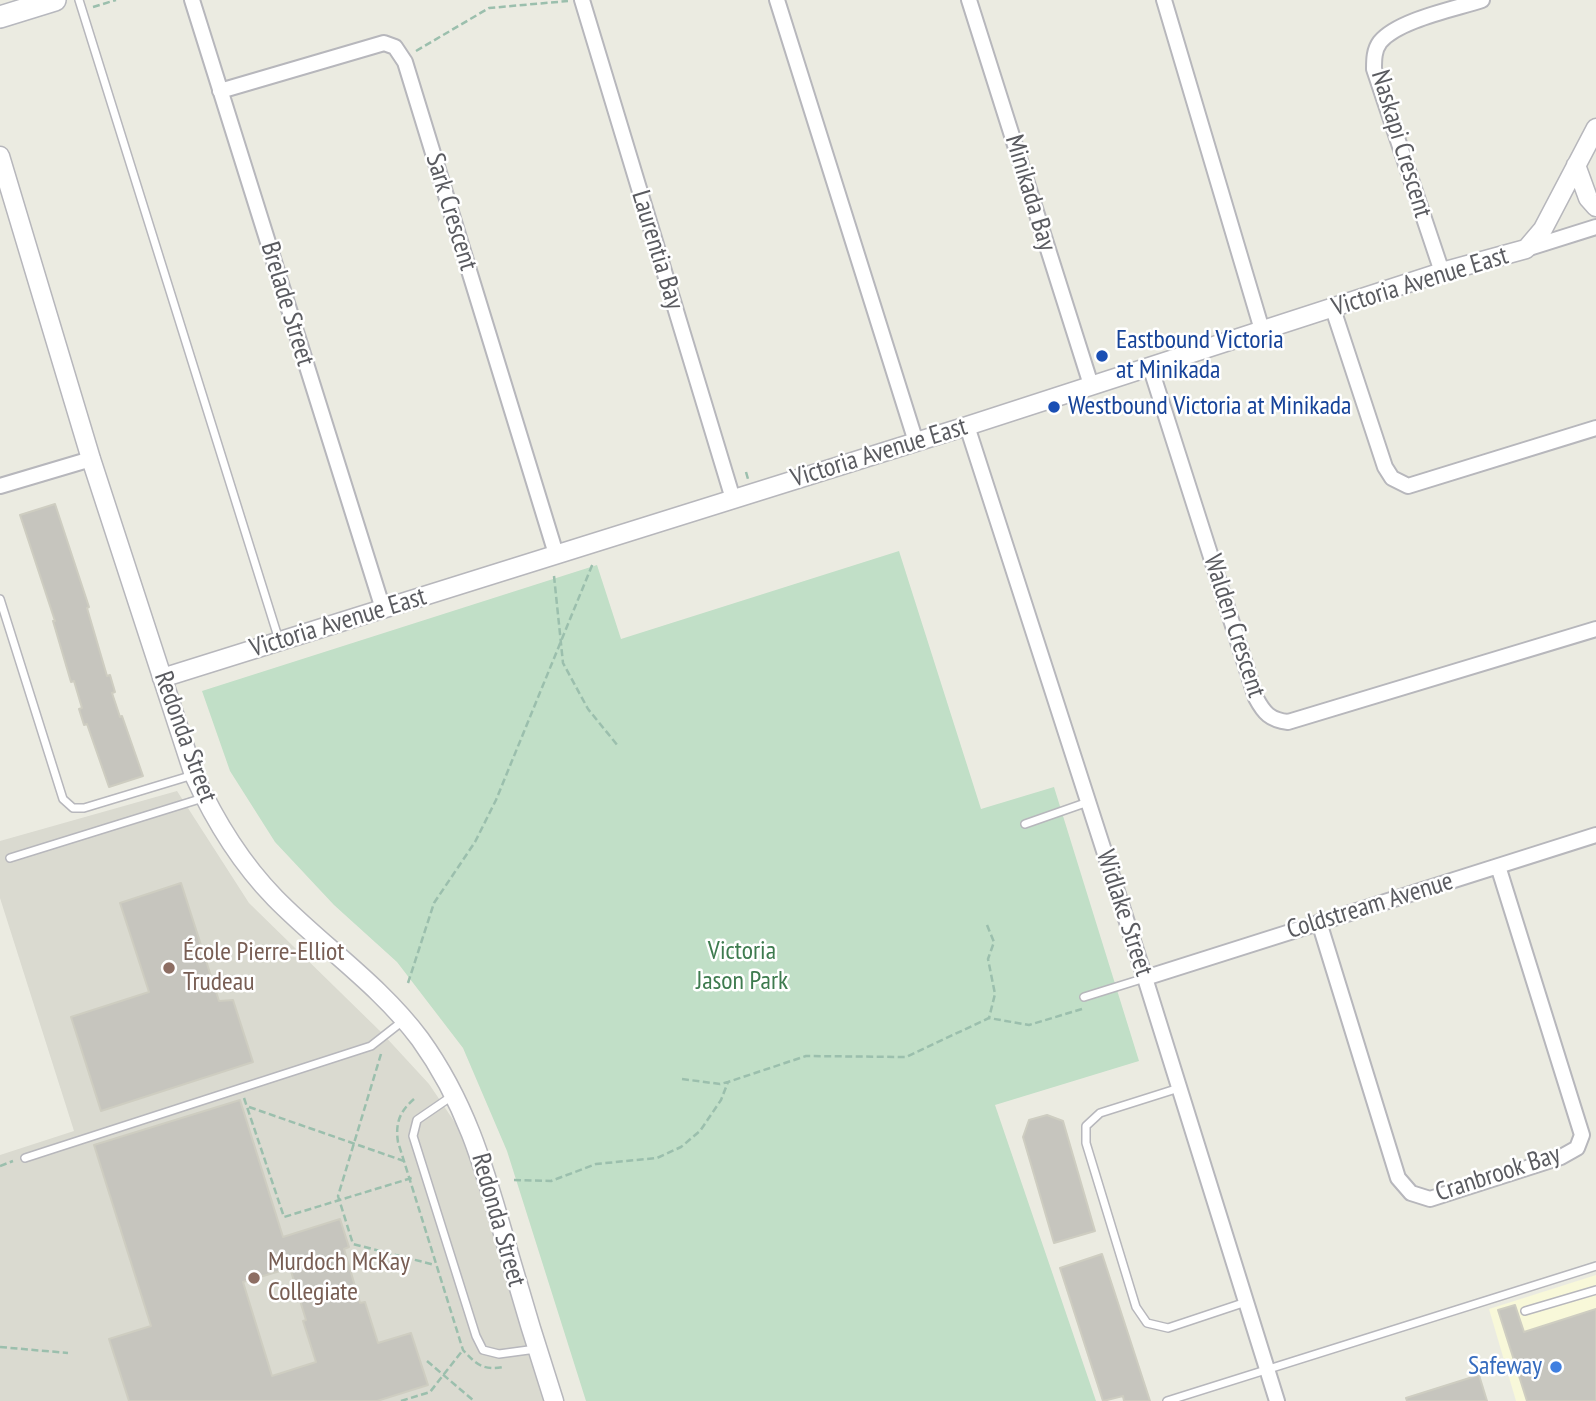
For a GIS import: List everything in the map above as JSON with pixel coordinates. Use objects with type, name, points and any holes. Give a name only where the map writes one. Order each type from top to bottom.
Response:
[{"type":"main road","points":[[0,17],[55,0]]},
{"type":"street","name":"Brelade Street","points":[[192,0],[383,609]]},
{"type":"street","points":[[777,0],[916,442]]},
{"type":"street","name":"Minikada Bay","points":[[970,0],[1091,385]]},
{"type":"street","points":[[1164,0],[1262,330]]},
{"type":"street","name":"Naskapi Crescent","points":[[1442,272],[1374,69],[1374,55],[1380,42],[1404,25],[1482,0]]},
{"type":"street","name":"Laurentia Bay","points":[[582,1],[733,499]]},
{"type":"street","points":[[220,91],[384,43],[395,47],[405,62]]},
{"type":"street","name":"Sark Crescent","points":[[405,62],[556,555]]},
{"type":"street","points":[[1526,249],[1543,229],[1596,128]]},
{"type":"street","name":"Redonda Street","points":[[0,156],[11,202],[91,459],[194,775],[233,846],[274,897],[404,1020],[431,1056],[454,1094],[483,1163],[536,1349],[554,1401]]},
{"type":"street","points":[[1576,165],[1585,190],[1596,207]]},
{"type":"street","name":"Victoria Avenue East","points":[[162,678],[967,426],[1442,272],[1596,227]]},
{"type":"street","points":[[1334,309],[1385,467],[1392,478],[1408,486],[1596,428]]},
{"type":"street","name":"Walden Crescent","points":[[1150,366],[1255,698],[1264,712],[1274,720],[1288,722],[1596,629]]},
{"type":"street","name":"Widlake Street","points":[[967,426],[1145,978],[1277,1401]]},
{"type":"street","points":[[0,486],[91,459]]},
{"type":"street","name":"Coldstream Avenue","points":[[1145,978],[1596,835]]},
{"type":"street","name":"Cranbrook Bay","points":[[1319,922],[1398,1178],[1411,1193],[1430,1199],[1560,1157],[1577,1148],[1582,1135],[1498,866]]},
{"type":"lane","points":[[79,0],[279,641]]},
{"type":"lane","points":[[0,599],[64,799],[72,808],[84,808],[194,775]]},
{"type":"lane","points":[[10,858],[204,797]]},
{"type":"lane","points":[[1025,824],[1088,802]]},
{"type":"lane","points":[[1084,997],[1145,978]]},
{"type":"lane","points":[[25,1158],[372,1046],[404,1020]]},
{"type":"lane","points":[[1179,1088],[1100,1112],[1086,1126],[1086,1143],[1136,1307],[1147,1323],[1168,1328],[1246,1302]]},
{"type":"lane","points":[[454,1094],[417,1120],[413,1136],[476,1336],[483,1350],[499,1354],[536,1349]]},
{"type":"lane","points":[[1167,1401],[1596,1266]]},
{"type":"lane","points":[[1525,1311],[1596,1290]]},
{"type":"path","points":[[405,62],[413,52],[489,8],[582,1]]},
{"type":"path","points":[[408,983],[434,903],[475,842],[496,800],[593,563]]},
{"type":"path","points":[[554,576],[563,663],[588,709],[618,746]]},
{"type":"path","points":[[987,925],[994,942],[988,959],[995,994],[989,1018]]},
{"type":"path","points":[[682,1079],[720,1084],[806,1056],[906,1057],[956,1031],[989,1018],[1029,1025],[1080,1009]]},
{"type":"path","points":[[382,1050],[339,1200],[353,1244],[437,1266]]},
{"type":"path","points":[[514,1180],[551,1181],[596,1164],[657,1158],[681,1147],[700,1131],[721,1100],[728,1082]]},
{"type":"path","points":[[240,1089],[284,1217],[425,1174]]},
{"type":"path","points":[[248,1107],[404,1161]]},
{"type":"path","points":[[0,1166],[25,1158]]},
{"type":"path","points":[[0,1347],[68,1353]]},
{"type":"path","points":[[401,1401],[429,1392],[463,1350]]},
{"type":"path","points":[[426,1361],[474,1401]]},
{"type":"shaded area","name":"Murdoch McKay Collegiate","points":[[177,791],[249,903],[382,1033],[429,1084],[462,1133],[548,1401],[0,1401],[0,1155],[74,1131],[0,898],[0,841]]},
{"type":"shaded area","name":"Safeway","points":[[1596,1275],[1596,1401],[1516,1401],[1489,1309]]},
{"type":"green space","name":"Victoria Jason Park","points":[[899,551],[981,809],[1054,787],[1139,1061],[995,1105],[1096,1401],[586,1401],[507,1151],[463,1048],[397,962],[334,905],[275,842],[230,771],[202,691],[597,565],[621,639]]},
{"type":"building","points":[[55,504],[89,607],[87,608],[107,676],[110,675],[115,692],[112,693],[143,776],[109,787],[87,724],[84,725],[74,681],[71,682],[55,621],[20,515]]},
{"type":"building","points":[[181,883],[219,1001],[233,1000],[253,1062],[101,1111],[71,1017],[149,992],[120,903]]},
{"type":"building","points":[[240,1100],[283,1237],[340,1219],[349,1247],[344,1249],[360,1303],[365,1302],[378,1343],[411,1333],[428,1385],[377,1401],[129,1401],[109,1339],[151,1326],[94,1145]],"holes":[[[290,1268],[306,1320],[303,1321],[316,1362],[272,1376],[243,1282]]]},
{"type":"building","points":[[1047,1115],[1063,1121],[1095,1231],[1054,1243],[1023,1137],[1029,1120]]},
{"type":"building","points":[[1102,1254],[1150,1401],[1124,1401],[1123,1396],[1103,1401],[1060,1268]]},
{"type":"building","name":"Safeway","points":[[1515,1305],[1524,1332],[1596,1309],[1596,1401],[1527,1401],[1498,1310]]},
{"type":"building","points":[[1479,1375],[1487,1401],[1407,1401],[1406,1398]]},
{"type":"place","name":"Eastbound Victoria at Minikada","points":[[1102,356]]},
{"type":"place","name":"Westbound Victoria at Minikada","points":[[1054,407]]},
{"type":"place","name":"École Pierre-Elliot Trudeau","points":[[169,968]]},
{"type":"place","name":"Murdoch McKay Collegiate","points":[[254,1278]]},
{"type":"place","name":"Safeway","points":[[1556,1367]]}]
